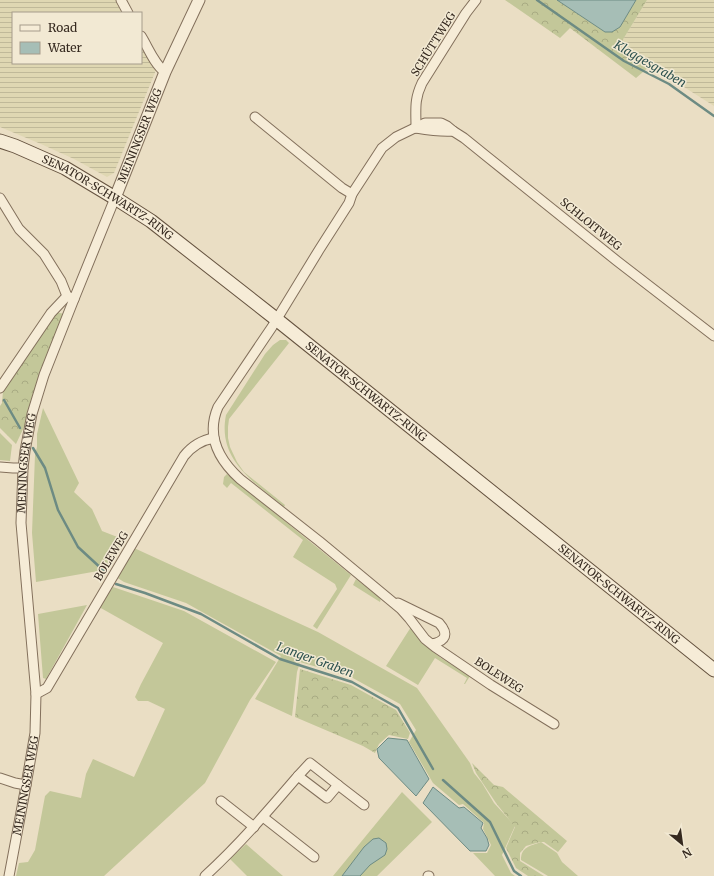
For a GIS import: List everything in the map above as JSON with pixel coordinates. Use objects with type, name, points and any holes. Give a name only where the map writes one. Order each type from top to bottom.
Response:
[{"type":"main road","name":"SENATOR-SCHWARTZ-RING","points":[[0,141],[65,168],[151,221],[276,319],[714,670]]},
{"type":"street","points":[[121,0],[127,12]]},
{"type":"street","name":"MEININGSER WEG","points":[[9,876],[35,733],[36,694],[21,523],[23,468],[32,414],[71,298],[115,198],[165,72],[199,0]]},
{"type":"street","name":"SCHÜTTWEG","points":[[416,128],[415,103],[420,87],[476,0]]},
{"type":"street","points":[[142,38],[161,69],[165,72]]},
{"type":"street","points":[[255,117],[342,188],[352,194]]},
{"type":"street","name":"SCHLOITWEG","points":[[276,319],[349,203],[352,194],[382,148],[408,130],[425,123],[441,123],[464,138],[608,254],[714,336]]},
{"type":"street","points":[[0,198],[19,229],[44,254],[71,298]]},
{"type":"street","name":"MEININGSER WEG","points":[[0,388],[51,313],[71,298]]},
{"type":"street","name":"BOLEWEG","points":[[276,319],[218,407],[214,420],[214,438],[221,458],[229,470],[390,599],[409,618],[425,639],[491,685],[554,724]]},
{"type":"street","name":"BOLEWEG","points":[[36,694],[47,688],[184,456],[190,448],[198,443],[214,438]]},
{"type":"street","points":[[0,467],[23,468]]},
{"type":"street","name":"BOLEWEG","points":[[390,599],[439,623],[444,628],[445,635],[442,640],[432,644]]},
{"type":"street","points":[[205,876],[236,847],[264,817],[310,762],[364,805]]},
{"type":"street","points":[[298,776],[327,798],[338,785]]},
{"type":"street","points":[[0,778],[26,785]]},
{"type":"street","points":[[221,801],[254,827]]},
{"type":"street","points":[[264,817],[314,857]]},
{"type":"shaded area","points":[[0,0],[116,0],[123,12],[12,12],[12,64],[142,64],[142,46],[156,70],[114,173],[107,177],[74,159],[0,127]]},
{"type":"shaded area","points":[[647,0],[714,0],[714,106],[619,46]]},
{"type":"green space","points":[[505,0],[557,0],[605,32],[620,27],[636,0],[647,0],[619,46],[650,66],[636,78],[570,28],[560,38]]},
{"type":"green space","points":[[56,313],[64,314],[39,374],[25,425],[16,444],[0,428],[0,406],[2,403],[3,391]]},
{"type":"green space","points":[[280,340],[286,340],[289,343],[229,419],[228,438],[230,447],[237,462],[244,472],[285,505],[284,507],[250,479],[240,468],[232,457],[227,445],[225,431],[226,415],[265,354]]},
{"type":"green space","points":[[43,408],[79,483],[74,492],[92,509],[102,531],[125,540],[107,570],[36,582],[32,533],[35,455],[37,447],[37,434]]},
{"type":"green space","points":[[0,433],[12,445],[10,461],[0,460]]},
{"type":"green space","points":[[227,474],[351,575],[317,629],[313,626],[337,589],[335,584],[293,557],[303,540],[231,483],[227,488],[223,484],[224,477]]},
{"type":"green space","points":[[134,548],[318,632],[417,688],[470,763],[474,773],[494,803],[515,826],[502,855],[511,873],[515,876],[495,876],[473,853],[487,853],[491,845],[483,829],[484,823],[463,804],[459,805],[433,783],[409,742],[416,730],[400,704],[351,677],[300,662],[297,672],[292,716],[255,699],[281,656],[186,603],[124,582],[116,577]]},
{"type":"green space","points":[[356,579],[381,598],[380,602],[353,585]]},
{"type":"green space","points":[[113,587],[184,611],[276,662],[250,700],[205,783],[104,876],[16,876],[19,863],[28,862],[35,850],[45,796],[50,791],[81,798],[86,774],[93,759],[134,777],[165,709],[148,701],[138,701],[135,697],[163,643],[99,607]]},
{"type":"green space","points":[[87,605],[46,679],[43,678],[38,614]]},
{"type":"green space","points":[[411,627],[421,642],[441,658],[470,676],[465,684],[467,678],[435,658],[418,685],[386,666]]},
{"type":"green space","points":[[300,669],[351,685],[396,710],[410,733],[408,739],[389,735],[379,744],[375,753],[363,746],[295,717]]},
{"type":"green space","points":[[472,763],[494,785],[503,787],[567,841],[558,852],[544,842],[540,842],[526,846],[520,853],[520,861],[544,876],[528,876],[516,868],[506,848],[515,827],[496,803],[476,773]]},
{"type":"green space","points":[[402,792],[432,822],[377,876],[333,876]]},
{"type":"green space","points":[[541,842],[557,853],[562,862],[578,876],[548,876],[521,860],[524,850]]},
{"type":"green space","points":[[246,844],[283,876],[247,876],[230,859]]},
{"type":"water","points":[[557,0],[636,0],[620,27],[612,32],[605,32]]},
{"type":"water","points":[[388,738],[407,740],[429,779],[416,796],[379,758],[377,749]]},
{"type":"water","points":[[433,787],[459,808],[464,807],[483,823],[481,828],[489,845],[486,851],[470,851],[423,803]]},
{"type":"water","points":[[379,838],[386,843],[387,849],[385,855],[370,865],[360,876],[342,876],[364,847],[373,839]]},
{"type":"waterway","name":"Klaggesgraben","points":[[537,0],[624,61],[669,84],[714,116]]},
{"type":"waterway","name":"Langer Graben","points":[[4,400],[20,428]]},
{"type":"waterway","name":"Langer Graben","points":[[33,448],[45,468],[58,510],[78,547],[104,571]]},
{"type":"waterway","name":"Langer Graben","points":[[116,584],[201,614],[280,659],[352,682],[398,708],[433,769]]},
{"type":"waterway","name":"Langer Graben","points":[[443,780],[490,822],[514,871],[521,876]]}]
